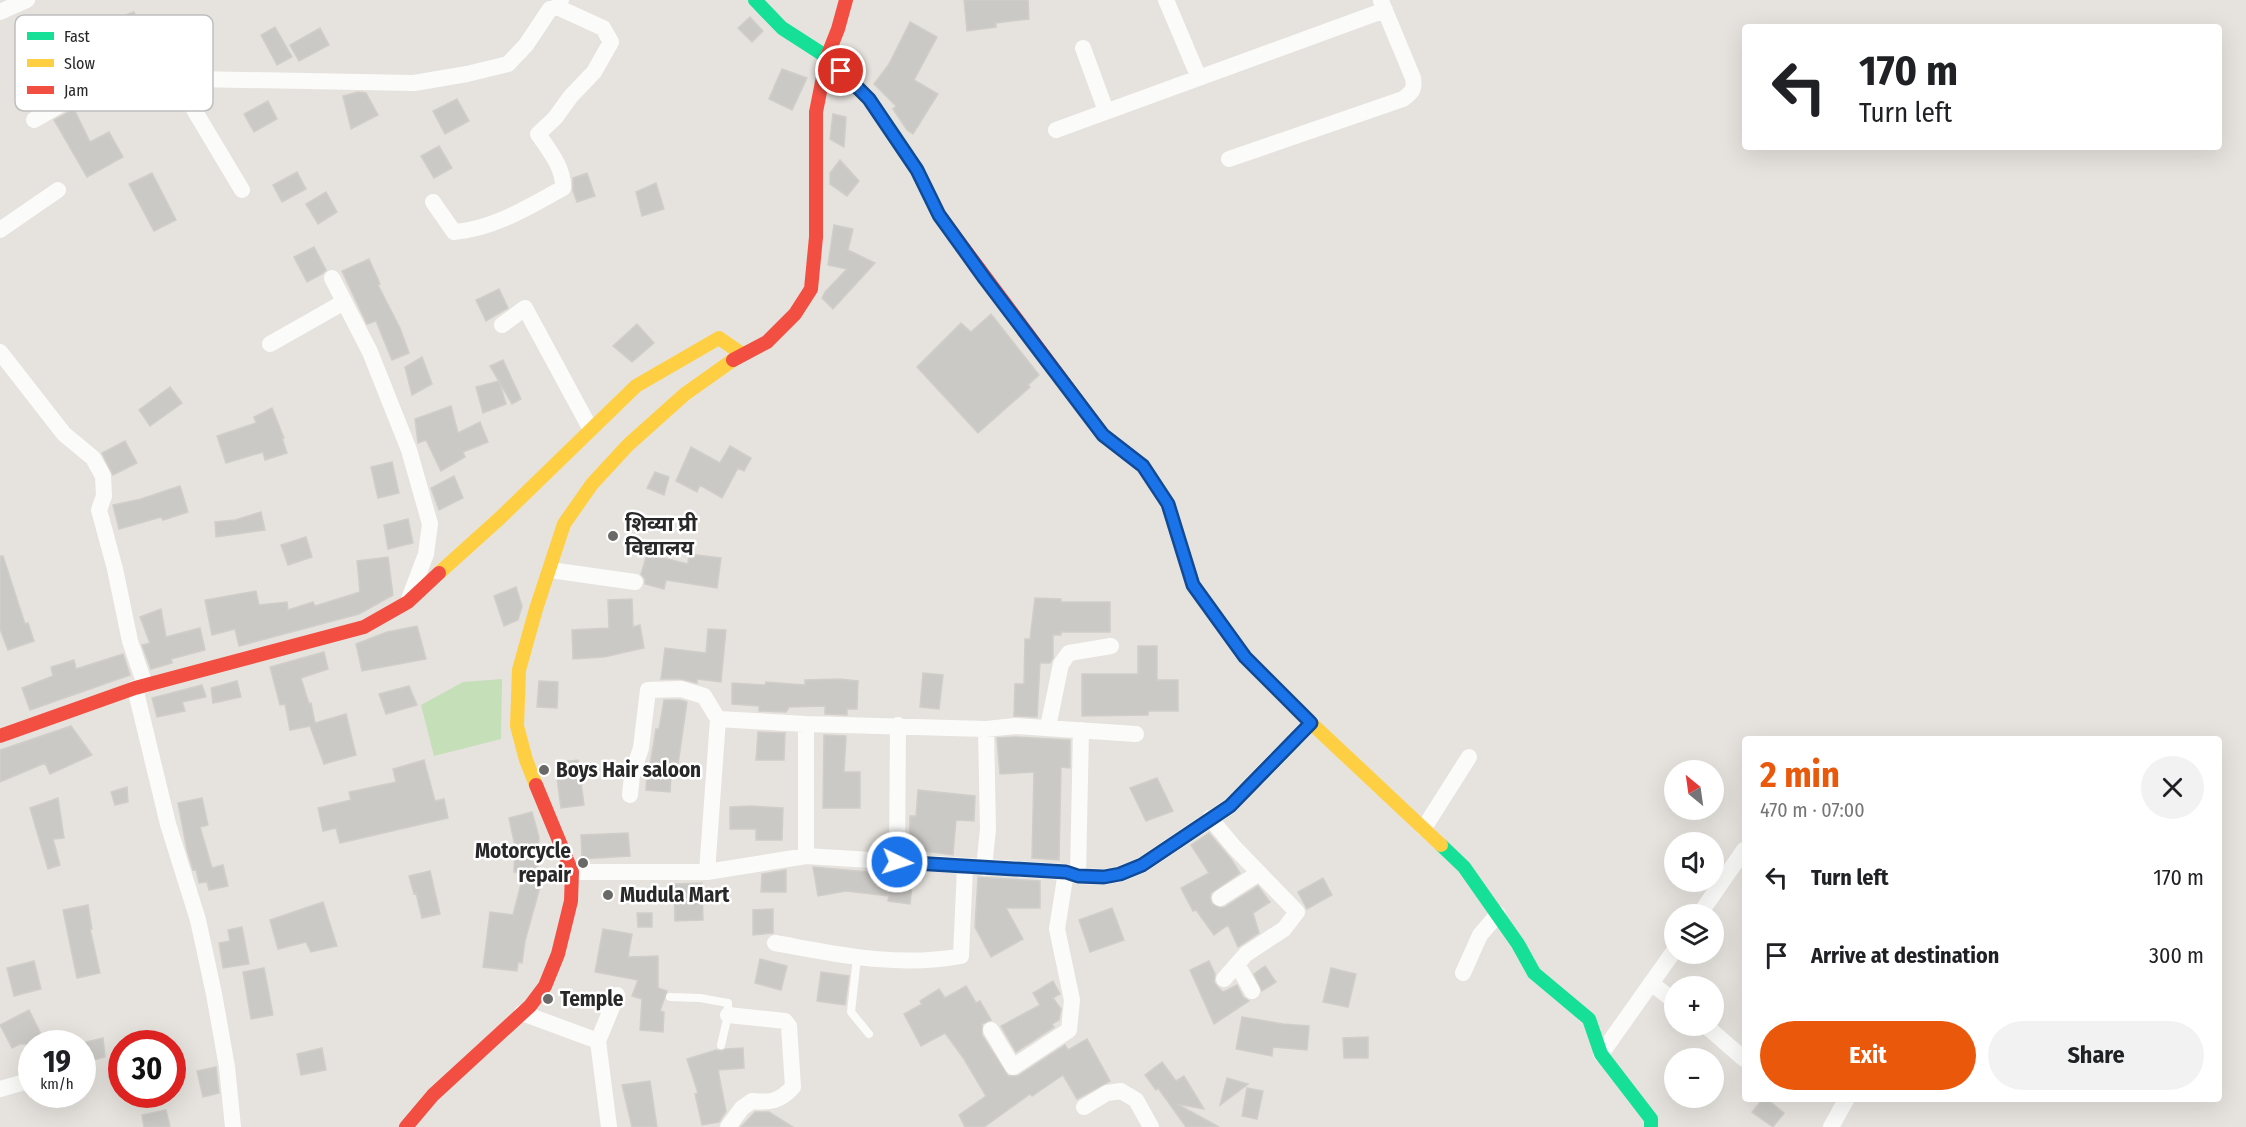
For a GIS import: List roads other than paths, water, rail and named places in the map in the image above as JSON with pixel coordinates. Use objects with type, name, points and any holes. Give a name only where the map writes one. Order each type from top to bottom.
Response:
[{"type":"street","points":[[0,12],[27,0]]},
{"type":"street","points":[[755,0],[782,28],[827,57],[869,99],[917,170],[939,215],[985,279],[1103,435],[1143,466],[1168,504],[1193,585],[1245,657],[1311,723],[1464,867],[1518,944],[1534,973],[1589,1019],[1601,1053],[1651,1119],[1651,1127]]},
{"type":"street","points":[[406,1127],[433,1095],[522,1013],[544,986],[558,954],[572,902],[572,872],[526,760],[517,726],[519,670],[536,609],[564,524],[592,484],[628,445],[685,394],[742,354],[767,342],[795,314],[811,289],[816,237],[816,112],[827,57],[846,0]]},
{"type":"street","points":[[1166,0],[1199,78]]},
{"type":"street","points":[[213,79],[414,82],[467,74],[508,64],[526,45],[550,9],[559,3],[603,28],[611,42],[594,72],[571,96],[555,118],[538,134],[553,156],[563,178],[563,188],[526,208],[474,231],[454,232],[433,202]]},
{"type":"street","points":[[1056,130],[1199,78],[1383,5],[1413,78],[1412,92],[1403,99],[1228,159]]},
{"type":"street","points":[[1083,48],[1106,111]]},
{"type":"street","points":[[34,120],[49,111]]},
{"type":"street","points":[[195,111],[242,190]]},
{"type":"street","points":[[0,230],[58,190]]},
{"type":"street","points":[[332,278],[370,352],[410,450],[430,524],[426,554],[408,602]]},
{"type":"street","points":[[270,344],[344,302]]},
{"type":"street","points":[[502,325],[525,308],[590,429]]},
{"type":"street","points":[[0,736],[140,687],[364,627],[388,615],[408,602],[500,518],[636,386],[719,338],[742,354]]},
{"type":"street","points":[[0,352],[64,434],[93,459],[103,476],[104,496],[99,510],[115,568],[168,824],[198,920],[225,1057],[233,1127]]},
{"type":"street","points":[[550,570],[635,582]]},
{"type":"street","points":[[1048,727],[1061,664],[1069,653],[1111,646]]},
{"type":"street","points":[[630,795],[632,775],[641,748],[648,690],[681,689],[704,696],[718,719],[707,872]]},
{"type":"street","points":[[718,719],[986,729],[1015,726],[1048,727],[1136,734]]},
{"type":"street","points":[[572,872],[707,872],[806,856],[1104,877],[1131,870],[1230,806],[1311,723]]},
{"type":"street","points":[[806,724],[806,856]]},
{"type":"street","points":[[897,862],[898,725]]},
{"type":"street","points":[[984,868],[988,830],[986,729]]},
{"type":"street","points":[[991,1030],[1013,1067],[1069,1030],[1072,1000],[1057,929],[1072,874],[1081,730]]},
{"type":"street","points":[[1424,828],[1469,757]]},
{"type":"street","points":[[1210,818],[1297,912],[1284,929],[1246,954],[1224,979]]},
{"type":"street","points":[[1707,904],[1742,853]]},
{"type":"street","points":[[775,943],[857,958],[920,961],[960,956],[964,867]]},
{"type":"street","points":[[1220,898],[1259,873]]},
{"type":"street","points":[[1463,973],[1480,935],[1498,914]]},
{"type":"street","points":[[1237,964],[1252,991]]},
{"type":"street","points":[[1601,1053],[1665,964]]},
{"type":"street","points":[[1651,983],[1664,993]]},
{"type":"street","points":[[609,1127],[598,1041],[617,995]]},
{"type":"street","points":[[522,1013],[598,1041]]},
{"type":"street","points":[[728,1015],[785,1021],[789,1026],[793,1087],[784,1096],[770,1103],[752,1101],[742,1108],[728,1127]]},
{"type":"street","points":[[1718,1036],[1742,1057]]},
{"type":"street","points":[[0,1089],[18,1084]]},
{"type":"street","points":[[1084,1107],[1107,1093],[1121,1090],[1136,1100],[1151,1127]]},
{"type":"street","points":[[1831,1127],[1845,1102]]},
{"type":"lane","points":[[857,958],[851,1012],[869,1034]]},
{"type":"lane","points":[[670,997],[700,998],[728,1003],[728,1015],[721,1045]]},
{"type":"place","name":"शिव्या प्री विद्यालय","points":[[613,536]]},
{"type":"place","name":"Boys Hair saloon","points":[[544,770]]},
{"type":"place","name":"Motorcycle repair","points":[[583,863]]},
{"type":"place","name":"Mudula Mart","points":[[608,895]]},
{"type":"place","name":"Temple","points":[[548,999]]}]
